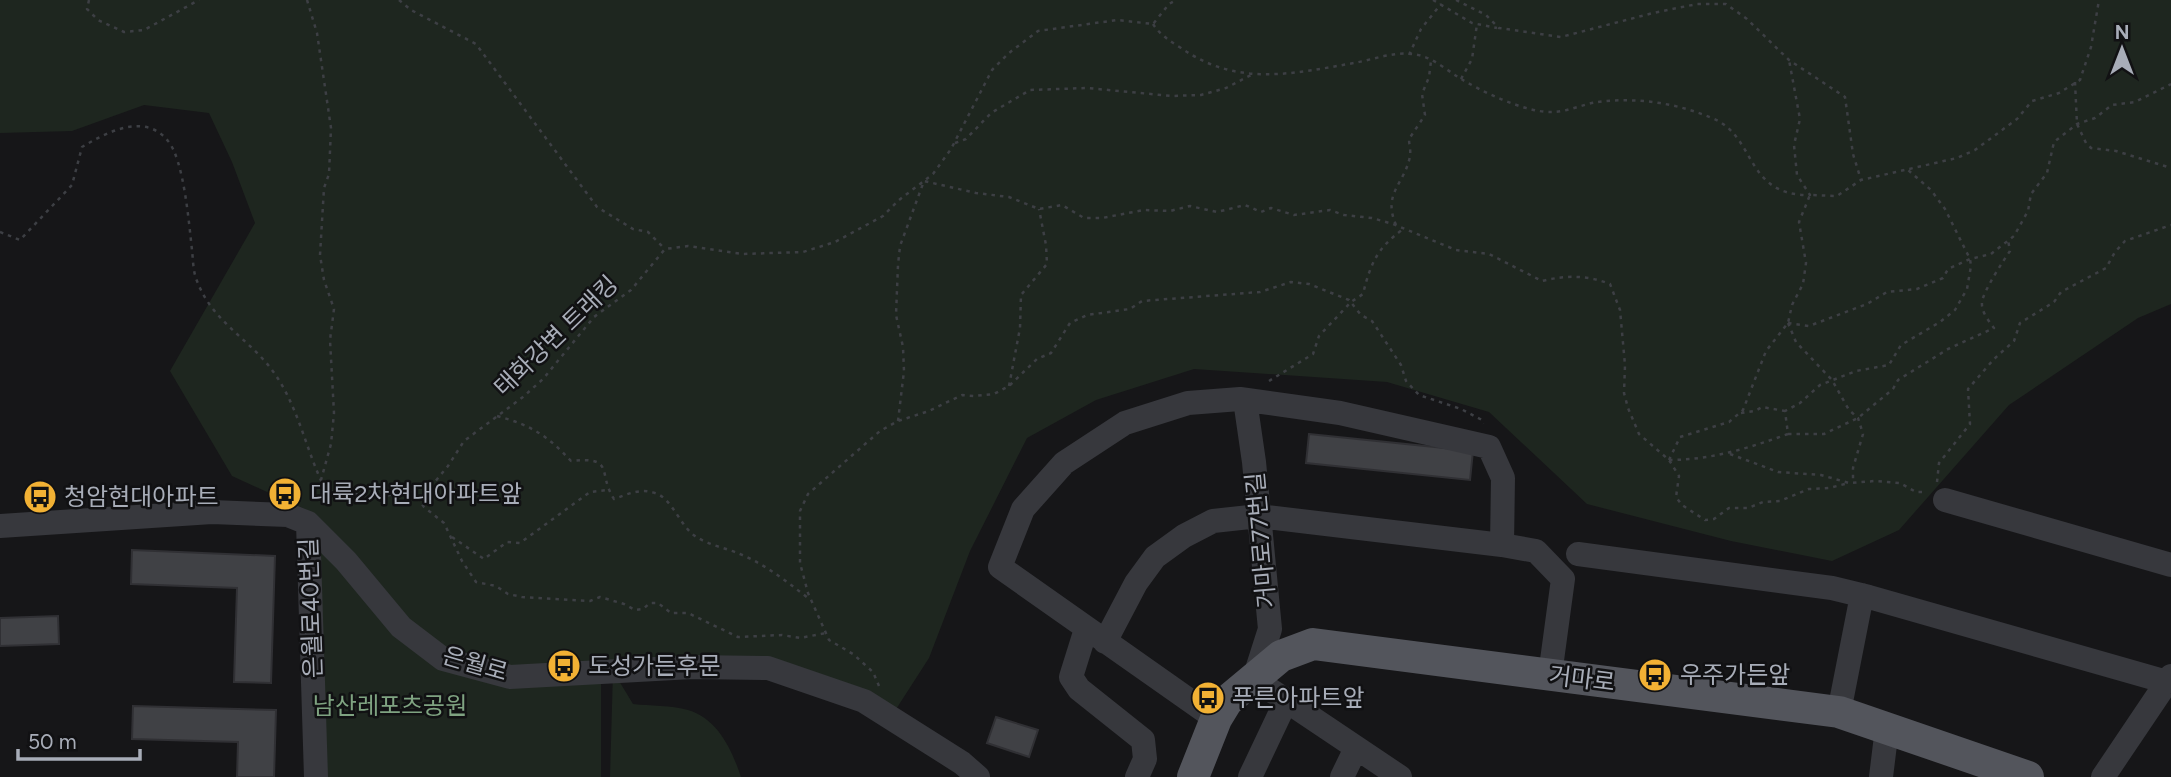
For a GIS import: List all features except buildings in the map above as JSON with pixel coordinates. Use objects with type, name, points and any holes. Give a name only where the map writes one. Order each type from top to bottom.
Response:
[{"type":"main road","name":"거마로","points":[[1193,777],[1216,719],[1227,701],[1281,656],[1313,644],[1839,712],[2028,777]]},
{"type":"street","points":[[1216,719],[1000,567],[1023,509],[1064,463],[1125,423],[1188,402],[1245,400],[1339,413],[1489,447],[1503,478],[1502,545]]},
{"type":"street","name":"거마로77번길","points":[[1245,400],[1270,629],[1254,679]]},
{"type":"street","points":[[1945,500],[2171,565]]},
{"type":"street","points":[[0,526],[212,512],[288,515],[308,523]]},
{"type":"street","points":[[1137,777],[1145,759],[1143,740],[1079,689],[1071,677],[1095,636],[1155,557],[1184,536],[1213,521],[1259,516],[1536,551],[1563,579],[1550,675]]},
{"type":"street","name":"은월로","points":[[308,523],[346,561],[401,627],[443,659],[510,677],[692,667],[768,668],[864,701],[962,763],[978,777]]},
{"type":"street","name":"은월로40번길","points":[[308,523],[316,777]]},
{"type":"street","points":[[1578,554],[1832,588],[2169,679],[2103,777]]},
{"type":"street","points":[[1839,712],[1862,595]]},
{"type":"street","points":[[1254,679],[1401,777]]},
{"type":"street","points":[[1250,777],[1286,701]]},
{"type":"street","points":[[1881,777],[1887,728]]},
{"type":"street","points":[[1342,777],[1356,748]]},
{"type":"path","points":[[89,0],[87,9],[98,20],[124,32],[144,30],[199,0]]},
{"type":"path","points":[[307,0],[317,33],[331,128],[320,255],[324,279],[334,309],[330,340],[334,414],[331,444],[321,480]]},
{"type":"path","points":[[399,0],[411,10],[477,44],[597,207],[633,229],[648,232],[666,249],[688,246],[743,254],[803,253],[835,242],[883,216],[933,174],[954,144],[992,70],[1038,31],[1117,20],[1153,24],[1161,34],[1195,58],[1230,71],[1251,75],[1302,72],[1381,56],[1422,55],[1495,98],[1551,112],[1615,101],[1661,102],[1721,121],[1739,141],[1755,170],[1770,185],[1792,195],[1837,196],[1861,180],[1957,158],[1975,150],[2017,119],[2032,101],[2059,93],[2080,80],[2089,54],[2099,0]]},
{"type":"path","points":[[1153,24],[1169,4],[1176,0]]},
{"type":"path","points":[[1433,0],[1472,23],[1561,37],[1612,22],[1697,4],[1726,4],[1747,19],[1789,60],[1845,97],[1853,153],[1861,180]]},
{"type":"path","points":[[1456,0],[1486,15],[1499,28]]},
{"type":"path","points":[[1697,4],[1700,0]]},
{"type":"path","points":[[1409,55],[1422,30],[1441,4]]},
{"type":"path","points":[[1461,79],[1472,59],[1477,24]]},
{"type":"path","points":[[1789,60],[1800,119],[1794,145],[1797,175],[1810,195]]},
{"type":"path","points":[[1393,224],[1396,225],[1391,215],[1390,203],[1411,155],[1409,139],[1425,115],[1422,94],[1429,77],[1431,61]]},
{"type":"path","points":[[954,144],[966,139],[991,113],[1030,90],[1087,88],[1160,95],[1201,95],[1226,88],[1251,75]]},
{"type":"path","points":[[2075,82],[2077,124],[2091,148],[2116,151],[2171,167]]},
{"type":"path","points":[[1788,323],[1809,326],[1867,304],[1886,292],[1917,289],[1943,278],[1948,269],[1970,259],[1991,254],[2014,236],[2028,212],[2031,194],[2047,173],[2054,142],[2077,124],[2095,118],[2112,105],[2135,102],[2171,84]]},
{"type":"path","points":[[0,232],[20,240],[72,185],[82,147],[105,133],[128,127],[150,127],[168,140],[177,156],[196,279],[209,305],[238,338],[271,369],[290,400],[321,480]]},
{"type":"path","points":[[1739,414],[1762,407],[1785,411],[1800,403],[1819,385],[1856,371],[1889,365],[1901,345],[1955,310],[1967,289],[1970,259],[1945,209],[1931,190],[1907,169]]},
{"type":"path","points":[[924,181],[976,193],[1009,197],[1039,209],[1062,205],[1084,218],[1102,218],[1144,210],[1170,211],[1190,206],[1217,212],[1245,205],[1261,212],[1271,208],[1294,215],[1330,210],[1393,224],[1402,230],[1456,250],[1489,254],[1542,281],[1558,277],[1592,276],[1610,284],[1620,310],[1625,365],[1624,393],[1639,434],[1669,460],[1679,476],[1676,497],[1682,505],[1705,520],[1714,519],[1730,508],[1748,508],[1763,502],[1780,501],[1810,489],[1851,483],[1900,483],[1916,492],[1926,492],[1945,500]]},
{"type":"path","points":[[898,421],[904,370],[903,347],[896,315],[900,246],[924,181]]},
{"type":"path","points":[[1669,460],[1680,437],[1729,422],[1743,410],[1766,351],[1788,323],[1792,305],[1802,284],[1806,263],[1799,222],[1810,195]]},
{"type":"path","points":[[1009,386],[1020,328],[1021,295],[1047,264],[1039,209]]},
{"type":"path","points":[[1945,500],[1936,486],[1939,463],[1970,424],[1968,389],[2014,341],[2020,323],[2054,302],[2061,292],[2106,268],[2125,241],[2171,225]]},
{"type":"path","points":[[1245,400],[1254,383],[1271,381],[1313,354],[1319,336],[1351,302],[1363,294],[1370,265],[1388,239],[1402,230]]},
{"type":"path","points":[[1669,460],[1689,460],[1744,450],[1788,434],[1824,434],[1858,418],[1894,389],[1898,380],[1948,349],[1994,328],[1984,313],[1982,301],[1999,266],[2010,251],[2008,240]]},
{"type":"path","name":"태화강변 트래킹","points":[[321,480],[326,491],[382,497],[433,484],[464,441],[544,379],[594,317],[631,290],[666,249]]},
{"type":"path","points":[[891,717],[873,672],[853,654],[829,640],[811,600],[800,564],[800,511],[808,494],[880,431],[898,421],[929,411],[962,395],[974,397],[994,394],[1009,386],[1037,359],[1051,353],[1070,323],[1087,315],[1130,309],[1142,301],[1260,292],[1291,282],[1309,284],[1351,302],[1362,315],[1372,321],[1401,365],[1406,382],[1419,395],[1461,409],[1482,420],[1489,447]]},
{"type":"path","points":[[1788,323],[1796,342],[1832,380],[1849,410],[1858,418],[1863,434],[1851,483]]},
{"type":"path","points":[[1785,411],[1788,434]]},
{"type":"path","points":[[498,416],[519,422],[553,441],[571,461],[589,459],[598,462],[605,472],[608,490],[614,499],[635,491],[659,494],[666,499],[678,519],[693,535],[758,562],[811,600]]},
{"type":"path","points":[[1727,453],[1778,472],[1821,475],[1851,483]]},
{"type":"path","points":[[411,489],[424,507],[444,523],[462,561],[477,582],[496,586],[508,594],[559,601],[590,601],[600,597],[635,610],[643,609],[650,603],[658,603],[671,613],[688,614],[738,637],[782,635],[800,638],[826,633]]},
{"type":"path","points":[[452,537],[484,559],[507,542],[520,543],[590,492],[608,490]]},
{"type":"green space","name":"남산레포츠공원","points":[[0,0],[2171,0],[2171,304],[2138,318],[2009,405],[1899,530],[1832,561],[1731,541],[1587,504],[1489,412],[1387,382],[1194,369],[1096,400],[1027,438],[970,551],[929,658],[891,717],[768,658],[601,672],[601,777],[323,777],[309,511],[232,476],[170,371],[255,223],[232,162],[209,113],[144,105],[72,131],[0,133]]},
{"type":"green space","points":[[613,671],[633,704],[681,708],[708,720],[728,746],[741,777],[610,777]]},
{"type":"place","name":"대륙2차현대아파트앞","points":[[285,494]]},
{"type":"place","name":"청암현대아파트","points":[[40,497]]},
{"type":"place","name":"도성가든후문","points":[[564,666]]},
{"type":"place","name":"우주가든앞","points":[[1655,675]]},
{"type":"place","name":"푸른아파트앞","points":[[1208,698]]}]
